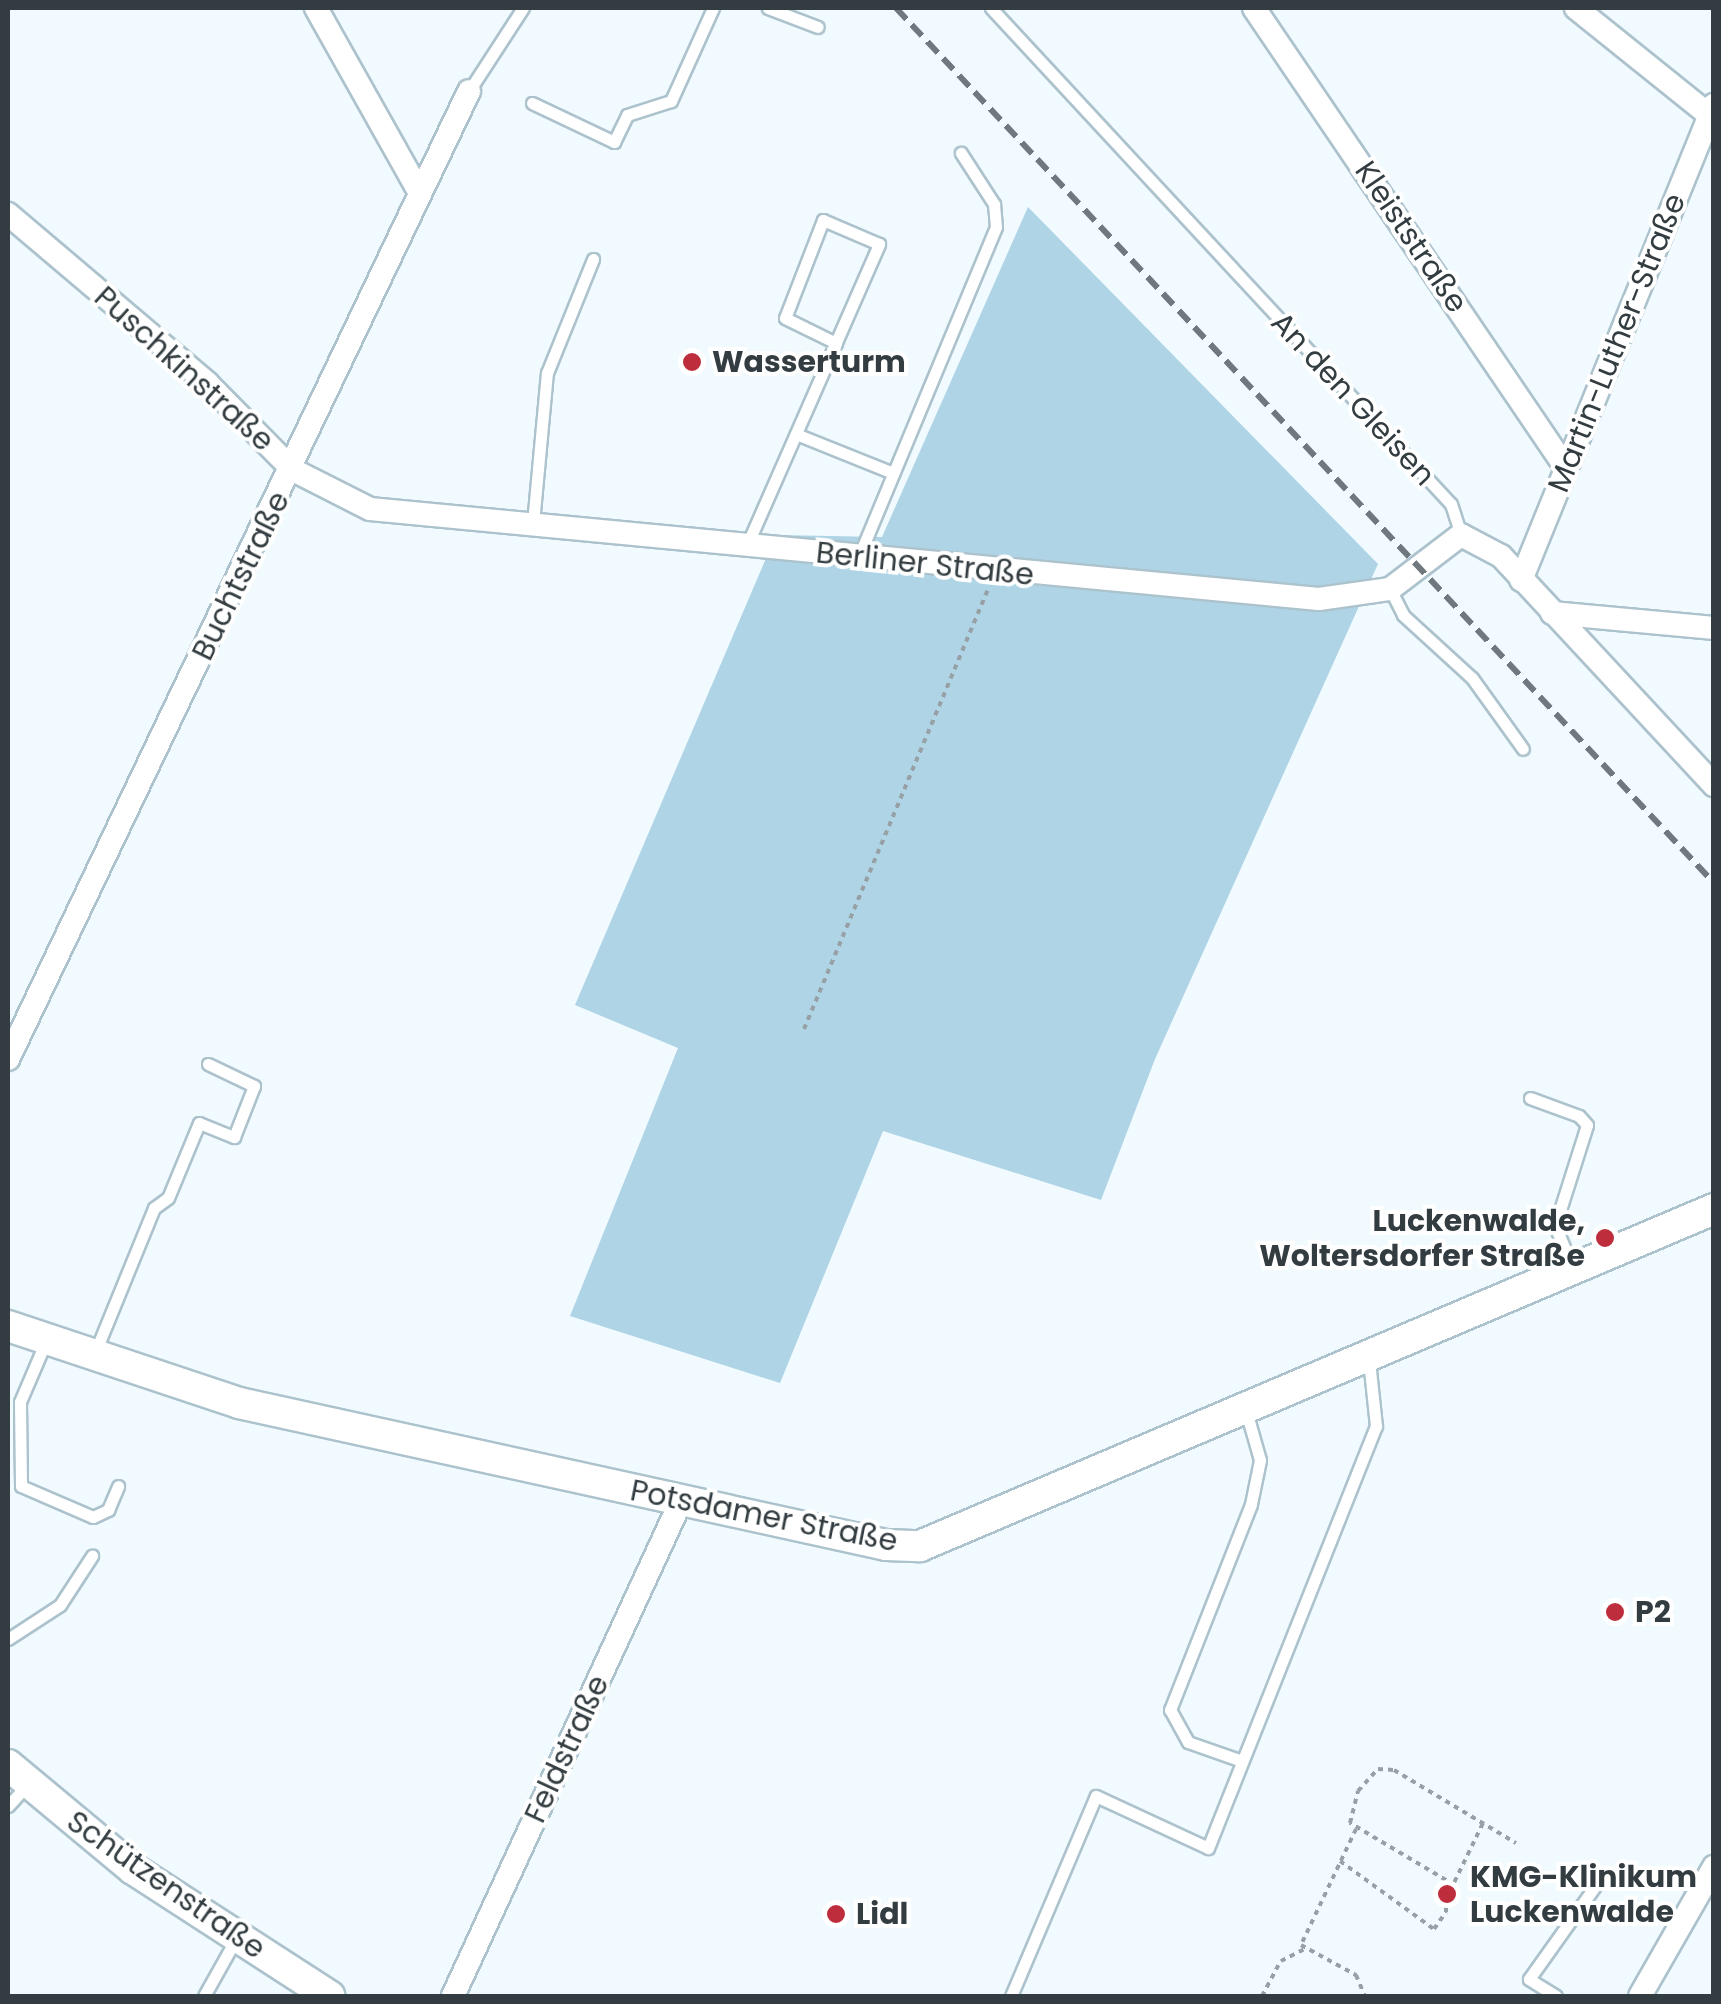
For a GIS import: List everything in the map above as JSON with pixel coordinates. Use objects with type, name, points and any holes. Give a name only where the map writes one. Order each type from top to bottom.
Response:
[{"type":"street","points":[[316,8],[417,188]]},
{"type":"street","name":"Kleiststraße","points":[[1254,8],[1566,468]]},
{"type":"street","points":[[1576,8],[1712,113]]},
{"type":"street","name":"Buchtstraße","points":[[8,1059],[293,470],[417,188],[469,91]]},
{"type":"street","name":"Martin-Luther-Straße","points":[[1521,580],[1712,113]]},
{"type":"street","name":"Puschkinstraße","points":[[8,214],[207,384],[293,470],[370,509]]},
{"type":"street","name":"Berliner Straße","points":[[370,509],[994,572],[1319,599],[1390,589],[1461,535]]},
{"type":"street","points":[[1461,535],[1501,556],[1714,785]]},
{"type":"street","points":[[1552,613],[1714,628]]},
{"type":"street","name":"Potsdamer Straße","points":[[8,1326],[92,1358],[238,1403],[886,1545],[920,1546],[1369,1360],[1714,1209]]},
{"type":"street","name":"Feldstraße","points":[[453,1996],[681,1501]]},
{"type":"street","name":"Schützenstraße","points":[[14,1785],[132,1869],[330,1996]]},
{"type":"street","points":[[1640,1996],[1714,1867]]},
{"type":"lane","points":[[469,91],[523,8]]},
{"type":"lane","points":[[532,103],[614,142],[627,115],[671,101],[712,8]]},
{"type":"lane","points":[[768,8],[818,27]]},
{"type":"lane","name":"An den Gleisen","points":[[991,8],[1450,504],[1461,535]]},
{"type":"lane","points":[[859,556],[996,227],[994,204],[961,153]]},
{"type":"lane","points":[[747,545],[880,244],[822,220],[785,318],[836,342]]},
{"type":"lane","points":[[533,523],[547,373],[593,259]]},
{"type":"lane","points":[[796,434],[893,474]]},
{"type":"lane","points":[[1390,589],[1403,614],[1472,678],[1523,749]]},
{"type":"lane","points":[[92,1358],[154,1208],[168,1198],[199,1123],[234,1137],[254,1086],[208,1064]]},
{"type":"lane","points":[[1530,1098],[1579,1116],[1586,1124],[1555,1226],[1575,1272]]},
{"type":"lane","points":[[46,1341],[20,1402],[21,1486],[93,1516],[108,1510],[118,1486]]},
{"type":"lane","points":[[1011,1996],[1096,1796],[1208,1848],[1376,1426],[1369,1360]]},
{"type":"lane","points":[[1242,1761],[1188,1742],[1170,1710],[1251,1504],[1260,1460],[1246,1411]]},
{"type":"lane","points":[[8,1639],[60,1605],[92,1556]]},
{"type":"lane","points":[[1556,1996],[1529,1980],[1594,1886]]},
{"type":"lane","points":[[204,1996],[237,1938]]},
{"type":"path","points":[[804,1029],[994,572]]},
{"type":"path","points":[[1449,1892],[1446,1880],[1357,1828],[1348,1811],[1378,1770],[1394,1770],[1516,1843]]},
{"type":"path","points":[[1340,1862],[1434,1929],[1483,1823]]},
{"type":"path","points":[[1305,1949],[1304,1933],[1357,1828]]},
{"type":"path","points":[[1262,1996],[1281,1962],[1305,1949]]},
{"type":"path","points":[[1305,1949],[1356,1975],[1364,1996]]},
{"type":"shaded area","points":[[1028,207],[1378,564],[1155,1059],[1101,1200],[883,1131],[780,1383],[570,1316],[678,1048],[575,1005],[776,535],[882,537]]},
{"type":"railway","points":[[896,8],[1714,883]]},
{"type":"place","name":"Wasserturm","points":[[692,362]]},
{"type":"place","name":"Luckenwalde, Woltersdorfer Straße","points":[[1605,1238]]},
{"type":"place","name":"P2","points":[[1615,1612]]},
{"type":"place","name":"KMG-Klinikum Luckenwalde","points":[[1447,1894]]},
{"type":"place","name":"Lidl","points":[[836,1914]]}]
